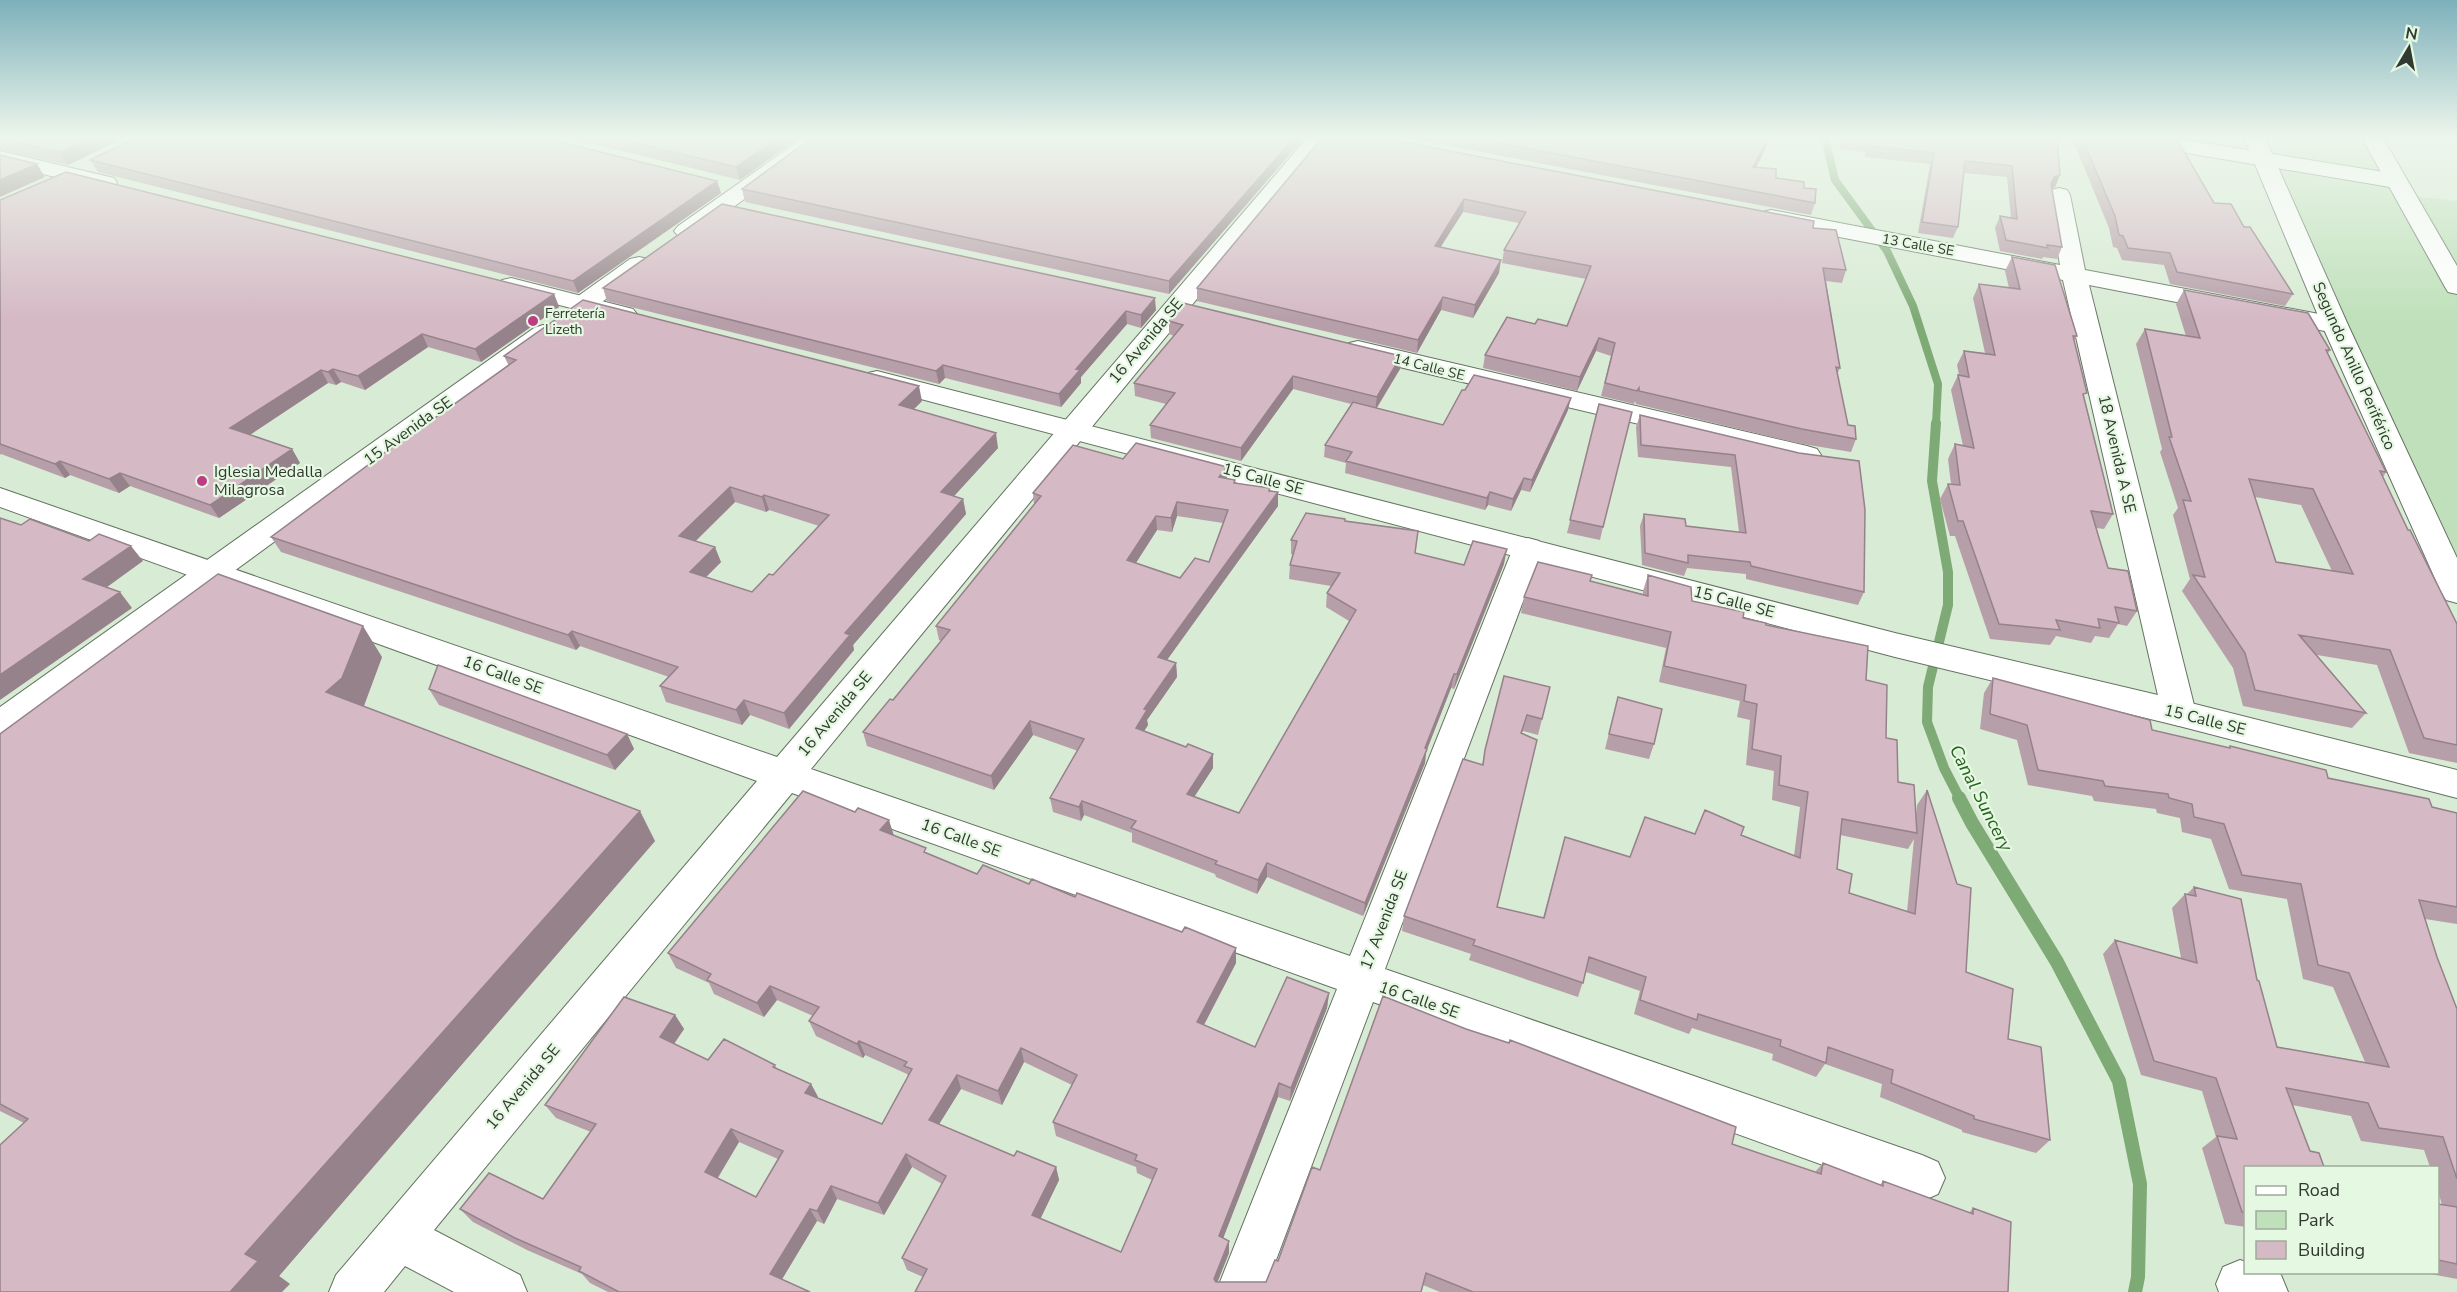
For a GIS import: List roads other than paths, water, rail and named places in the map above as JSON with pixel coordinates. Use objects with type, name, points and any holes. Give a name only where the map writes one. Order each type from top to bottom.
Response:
[{"type":"street","name":"15 Avenida SE","points":[[0,724],[666,245],[717,198]]},
{"type":"street","points":[[727,198],[756,214]]},
{"type":"street","name":"16 Avenida SE","points":[[352,1292],[1267,198]]},
{"type":"street","name":"18 Avenida A SE","points":[[2061,198],[2074,274],[2179,713]]},
{"type":"street","name":"Segundo Anillo Periférico","points":[[2280,198],[2335,325],[2457,592]]},
{"type":"street","points":[[2406,198],[2457,287]]},
{"type":"street","name":"13 Calle SE","points":[[1748,213],[2335,325]]},
{"type":"street","points":[[492,280],[651,321]]},
{"type":"street","name":"14 Calle SE","points":[[1336,344],[1795,454],[1828,459]]},
{"type":"street","name":"15 Calle SE","points":[[856,374],[1895,645],[2179,713],[2457,784]]},
{"type":"street","name":"16 Calle SE","points":[[0,497],[1922,1178]]},
{"type":"street","name":"17 Avenida SE","points":[[1240,1292],[1528,548]]},
{"type":"street","points":[[399,1237],[502,1292]]},
{"type":"waterway","name":"Canal Suncery","points":[[1848,198],[1887,251],[1913,306],[1938,384],[1936,424]]},
{"type":"waterway","name":"Canal Suncery","points":[[1936,423],[1932,481],[1948,572],[1948,605],[1928,687],[1927,722],[1944,768],[1960,799]]},
{"type":"waterway","name":"Canal Suncery","points":[[1959,798],[2057,962],[2119,1081],[2140,1184],[2138,1277],[2135,1292]]},
{"type":"place","name":"Ferretería Lizeth","points":[[533,321]]},
{"type":"place","name":"Iglesia Medalla Milagrosa","points":[[202,481]]}]
